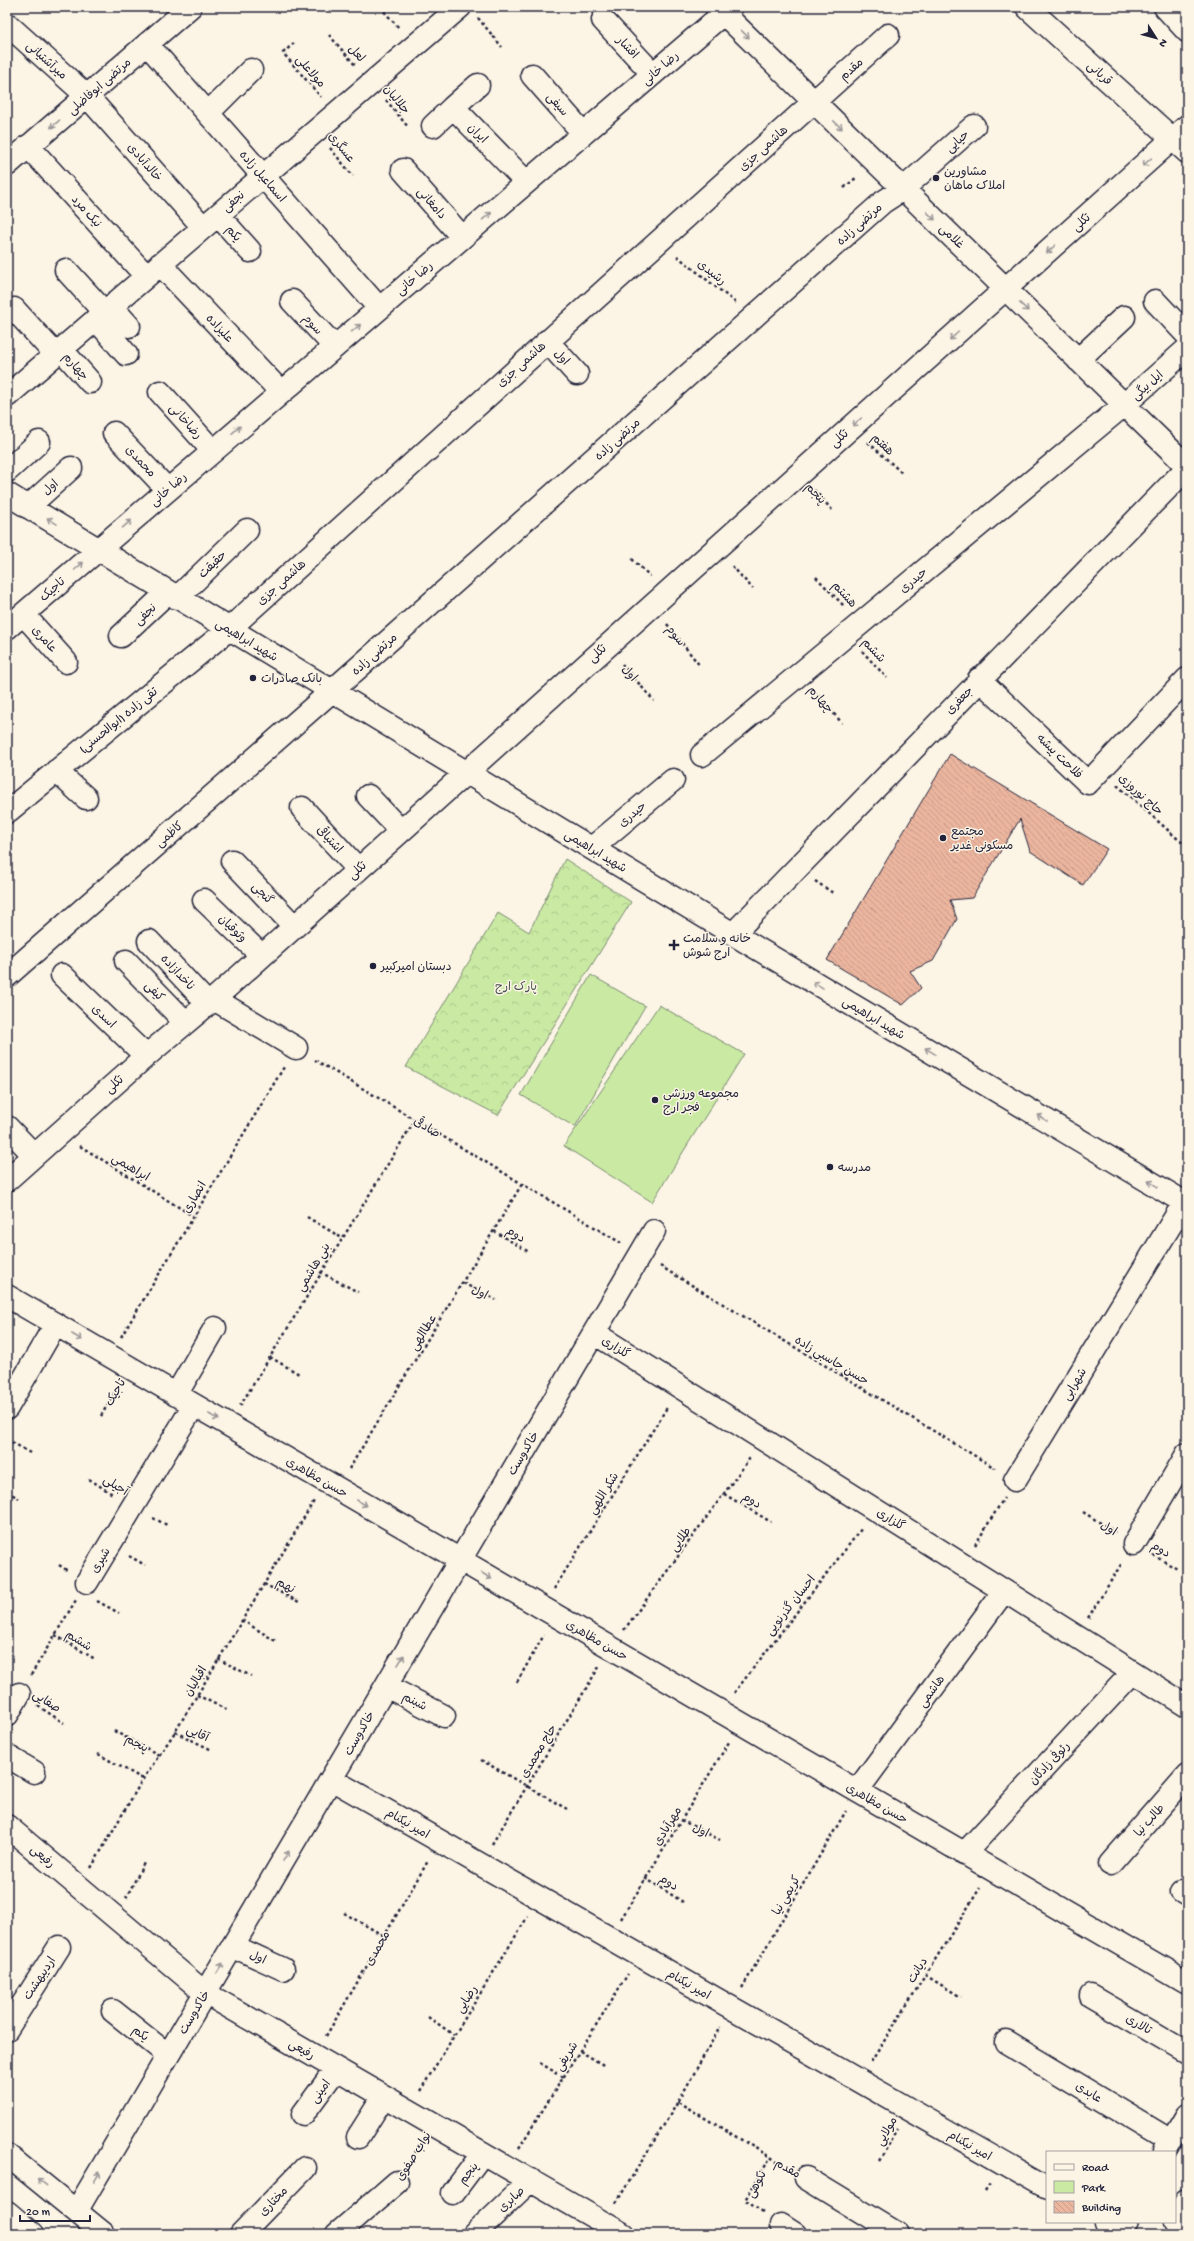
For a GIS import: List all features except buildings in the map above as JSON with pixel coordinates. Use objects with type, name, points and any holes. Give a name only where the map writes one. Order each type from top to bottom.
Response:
[{"type":"street","name":"مرتضی ابوفاضلی","points":[[7,165],[190,7]]},
{"type":"street","name":"قربانی","points":[[1027,7],[1182,139]]},
{"type":"street","points":[[1165,7],[1187,31]]},
{"type":"street","name":"رضا خانی","points":[[97,549],[653,74],[724,9]]},
{"type":"street","name":"غلامی","points":[[724,9],[815,102],[1006,290],[1124,405],[1185,460]]},
{"type":"street","name":"نجفی","points":[[9,390],[58,352],[415,46],[467,10]]},
{"type":"street","name":"افشار","points":[[603,20],[653,74]]},
{"type":"street","name":"میرآشتیانی","points":[[7,24],[87,96]]},
{"type":"street","name":"مقدم","points":[[815,102],[888,35]]},
{"type":"street","name":"اسماعیل زاده","points":[[147,44],[379,308]]},
{"type":"street","points":[[208,113],[251,70]]},
{"type":"street","name":"سیفی","points":[[532,75],[584,133]]},
{"type":"street","points":[[433,126],[478,85]]},
{"type":"street","name":"خالدآبادی","points":[[87,96],[210,221]]},
{"type":"street","name":"هاشمی جزی","points":[[230,629],[658,241],[815,102]]},
{"type":"street","name":"ایران","points":[[453,107],[526,182]]},
{"type":"street","name":"حیایی","points":[[903,189],[974,126]]},
{"type":"street","name":"تکلی","points":[[7,1180],[261,956],[851,427],[1006,290],[1182,139]]},
{"type":"street","name":"نیک مرد","points":[[28,146],[153,270]]},
{"type":"street","name":"دامغانی","points":[[403,170],[462,237]]},
{"type":"street","name":"مرتضی زاده","points":[[332,692],[883,202],[903,189]]},
{"type":"street","name":"یکم","points":[[210,221],[250,251]]},
{"type":"street","points":[[66,270],[104,312],[126,354]]},
{"type":"street","name":"علیزاده","points":[[153,270],[281,392]]},
{"type":"street","name":"سوم","points":[[292,301],[334,346]]},
{"type":"street","points":[[1155,301],[1187,335]]},
{"type":"street","name":"چهارم","points":[[14,309],[90,382]]},
{"type":"street","points":[[104,312],[129,326]]},
{"type":"street","points":[[1078,360],[1124,317]]},
{"type":"street","name":"اول","points":[[547,341],[577,374]]},
{"type":"street","name":"ایل بیگی","points":[[1124,405],[1187,349]]},
{"type":"street","name":"رضاخانی","points":[[160,392],[212,450]]},
{"type":"street","name":"حیدری","points":[[702,756],[1124,405]]},
{"type":"street","name":"محمدی","points":[[114,433],[167,489]]},
{"type":"street","points":[[7,471],[39,442]]},
{"type":"street","name":"جعفری","points":[[733,934],[980,679],[1185,460]]},
{"type":"street","name":"اول","points":[[28,507],[71,468]]},
{"type":"street","name":"شهید ابراهیمی","points":[[7,494],[733,934],[1186,1203]]},
{"type":"street","name":"حقیقت","points":[[173,595],[247,530]]},
{"type":"street","name":"تاجیک","points":[[15,622],[97,549]]},
{"type":"street","name":"نجفی","points":[[121,636],[173,595]]},
{"type":"street","name":"عامری","points":[[15,622],[66,662]]},
{"type":"street","name":"تقی زاده (ابوالحسنی)","points":[[7,812],[230,629]]},
{"type":"street","name":"فلاحت پیشه","points":[[980,679],[1088,783],[1187,679]]},
{"type":"street","name":"کاظمی","points":[[8,974],[332,692]]},
{"type":"street","points":[[56,771],[86,798]]},
{"type":"street","name":"حیدری","points":[[592,848],[673,780]]},
{"type":"street","points":[[368,796],[400,830]]},
{"type":"street","name":"اشتیاقی","points":[[302,808],[358,869]]},
{"type":"street","name":"گنجی","points":[[232,861],[293,926]]},
{"type":"street","name":"وثوقیان","points":[[204,900],[261,956]]},
{"type":"street","name":"ناخدازاده","points":[[149,941],[210,1001]]},
{"type":"street","name":"کیفی","points":[[126,961],[185,1022]]},
{"type":"street","name":"اسدی","points":[[62,976],[146,1056]]},
{"type":"street","points":[[210,1001],[296,1048]]},
{"type":"street","points":[[7,1127],[34,1155]]},
{"type":"street","name":"شهرابی","points":[[1015,1480],[1186,1203]]},
{"type":"street","name":"خاکدوست","points":[[77,2210],[654,1231]]},
{"type":"street","name":"حسن مظاهری","points":[[7,1296],[1187,1983]]},
{"type":"street","points":[[7,1408],[55,1324]]},
{"type":"street","name":"شیری","points":[[87,1582],[132,1506],[185,1400],[215,1328]]},
{"type":"street","name":"گلزاری","points":[[594,1333],[1187,1705]]},
{"type":"street","points":[[1134,1544],[1187,1454]]},
{"type":"street","name":"هاشمی","points":[[857,1791],[1004,1591]]},
{"type":"street","name":"رئوفی زادگان","points":[[964,1854],[1133,1672]]},
{"type":"street","name":"شبنم","points":[[386,1686],[444,1716]]},
{"type":"street","points":[[7,1715],[19,1694]]},
{"type":"street","points":[[7,1756],[34,1772]]},
{"type":"street","name":"طالب نیا","points":[[1110,1864],[1187,1776]]},
{"type":"street","name":"امیر نیکنام","points":[[332,1779],[1046,2187]]},
{"type":"street","name":"رفیعی","points":[[7,1826],[205,1993],[623,2234]]},
{"type":"street","name":"اول","points":[[233,1946],[283,1969]]},
{"type":"street","name":"اردیبهشت","points":[[7,2029],[59,1948]]},
{"type":"street","name":"تالاری","points":[[1091,1996],[1187,2052]]},
{"type":"street","name":"یکم","points":[[113,2011],[168,2055]]},
{"type":"street","name":"عابدی","points":[[1006,2042],[1168,2147]]},
{"type":"street","name":"امینی","points":[[303,2114],[336,2069]]},
{"type":"street","points":[[358,2137],[384,2096]]},
{"type":"street","points":[[1168,2147],[1187,2115]]},
{"type":"street","name":"پنجم","points":[[453,2193],[483,2153]]},
{"type":"street","points":[[7,2155],[77,2210],[104,2234]]},
{"type":"street","name":"مختاری","points":[[241,2234],[305,2168]]},
{"type":"street","name":"مقدم","points":[[806,2178],[898,2234]]},
{"type":"street","name":"صابری","points":[[474,2234],[531,2180]]},
{"type":"street","name":"نواب صفوی","points":[[337,2234],[397,2182]]},
{"type":"street","points":[[1176,2219],[1187,2200]]},
{"type":"street","points":[[7,2212],[33,2234]]},
{"type":"street","points":[[1167,2234],[1174,2223]]},
{"type":"path","points":[[380,7],[415,46]]},
{"type":"path","points":[[467,10],[502,47]]},
{"type":"path","name":"لعل","points":[[329,36],[372,83]]},
{"type":"path","name":"مولاعلی","points":[[294,43],[283,53],[336,114]]},
{"type":"path","name":"جلالیان","points":[[372,83],[408,127]]},
{"type":"path","name":"عسگری","points":[[316,130],[353,176]]},
{"type":"path","name":"رشیدی","points":[[658,241],[754,318]]},
{"type":"path","name":"هفتم","points":[[851,427],[903,474]]},
{"type":"path","name":"پنجم","points":[[798,474],[834,512]]},
{"type":"path","points":[[715,548],[753,589]]},
{"type":"path","name":"هشتم","points":[[816,576],[853,630]]},
{"type":"path","name":"سوم","points":[[651,605],[700,666]]},
{"type":"path","name":"ششم","points":[[853,630],[887,678]]},
{"type":"path","name":"اول","points":[[606,646],[654,701]]},
{"type":"path","name":"چهارم","points":[[799,674],[842,723]]},
{"type":"path","name":"حاج نوروزی","points":[[1101,770],[1187,847]]},
{"type":"path","name":"صادقی","points":[[296,1048],[640,1255]]},
{"type":"path","name":"انصاری","points":[[109,1356],[296,1048]]},
{"type":"path","name":"بنی هاشمی","points":[[228,1425],[320,1272],[415,1120]]},
{"type":"path","name":"ابراهیمی","points":[[59,1134],[193,1216]]},
{"type":"path","name":"عطاالهی","points":[[331,1485],[463,1283],[522,1184]]},
{"type":"path","points":[[307,1216],[342,1238]]},
{"type":"path","name":"دوم","points":[[494,1231],[528,1252]]},
{"type":"path","name":"حسن جاسبی زاده","points":[[640,1255],[1015,1480]]},
{"type":"path","points":[[320,1272],[358,1292]]},
{"type":"path","name":"اول","points":[[463,1283],[496,1300]]},
{"type":"path","points":[[270,1357],[299,1374]]},
{"type":"path","name":"تاجیک","points":[[101,1416],[129,1368]]},
{"type":"path","name":"شکر اللهی","points":[[517,1682],[549,1612],[680,1387]]},
{"type":"path","points":[[7,1439],[30,1453]]},
{"type":"path","name":"طلایی","points":[[611,1648],[764,1440]]},
{"type":"path","name":"آجیلی","points":[[89,1479],[132,1506]]},
{"type":"path","points":[[963,1565],[1015,1480]]},
{"type":"path","name":"اقبالیان","points":[[79,1888],[143,1779],[198,1695],[218,1659],[264,1584],[331,1485]]},
{"type":"path","points":[[7,1492],[18,1498]]},
{"type":"path","name":"دوم","points":[[724,1494],[771,1522]]},
{"type":"path","name":"احسان گذرنویی","points":[[720,1712],[876,1510]]},
{"type":"path","name":"اول","points":[[1083,1512],[1134,1544]]},
{"type":"path","points":[[1077,1636],[1134,1544]]},
{"type":"path","name":"دوم","points":[[1134,1544],[1179,1570]]},
{"type":"path","name":"شیری","points":[[19,1694],[87,1582]]},
{"type":"path","name":"نهم","points":[[264,1584],[299,1602]]},
{"type":"path","points":[[242,1620],[277,1642]]},
{"type":"path","name":"ششم","points":[[55,1635],[94,1660]]},
{"type":"path","name":"حاج محمدی","points":[[480,1864],[611,1648]]},
{"type":"path","points":[[218,1659],[251,1676]]},
{"type":"path","name":"صفایی","points":[[19,1694],[64,1723]]},
{"type":"path","points":[[198,1695],[229,1712]]},
{"type":"path","name":"مهرآبادی","points":[[609,1938],[740,1723]]},
{"type":"path","name":"پنجم","points":[[114,1731],[159,1755]]},
{"type":"path","name":"آقایی","points":[[175,1732],[212,1750]]},
{"type":"path","points":[[98,1754],[143,1779]]},
{"type":"path","points":[[481,1760],[567,1809]]},
{"type":"path","name":"کریمی نیا","points":[[731,2007],[857,1791]]},
{"type":"path","name":"اول","points":[[681,1820],[720,1840]]},
{"type":"path","name":"محمدی","points":[[314,2056],[440,1841]]},
{"type":"path","points":[[116,1917],[144,1860]]},
{"type":"path","name":"دیانت","points":[[859,2081],[992,1870]]},
{"type":"path","name":"دوم","points":[[645,1878],[683,1902]]},
{"type":"path","name":"رضایی","points":[[408,2110],[539,1898]]},
{"type":"path","points":[[344,1913],[384,1936]]},
{"type":"path","name":"شریفی","points":[[507,2167],[640,1956]]},
{"type":"path","points":[[925,1975],[961,1997]]},
{"type":"path","points":[[604,2222],[678,2102],[731,2007]]},
{"type":"path","points":[[428,2017],[454,2035]]},
{"type":"path","points":[[580,2051],[605,2066]]},
{"type":"path","points":[[540,2063],[563,2077]]},
{"type":"path","name":"مقدم","points":[[678,2102],[806,2178]]},
{"type":"path","name":"مولایی","points":[[879,2161],[909,2109]]},
{"type":"path","name":"نواب صفوی","points":[[397,2182],[433,2124]]},
{"type":"path","name":"نکوهی","points":[[770,2158],[745,2200],[788,2230]]},
{"type":"green space","name":"پارک ارج","points":[[565,859],[631,902],[498,1115],[406,1067],[498,913],[529,932]]},
{"type":"green space","points":[[591,975],[645,1006],[575,1127],[521,1095]]},
{"type":"green space","name":"مجموعه ورزشی فجر ارج","points":[[659,1005],[744,1054],[652,1202],[564,1146]]},
{"type":"place","name":"مشاورین املاک ماهان","points":[[936,178]]},
{"type":"place","name":"بانک صادرات","points":[[253,678]]},
{"type":"place","name":"مجتمع مسکونی غدیر","points":[[943,838]]},
{"type":"place","name":"خانه و سلامت ارج شوش","points":[[674,945]]},
{"type":"place","name":"دبستان امیرکبیر","points":[[373,966]]},
{"type":"place","name":"مجموعه ورزشی فجر ارج","points":[[655,1100]]},
{"type":"place","name":"مدرسه","points":[[830,1167]]}]
